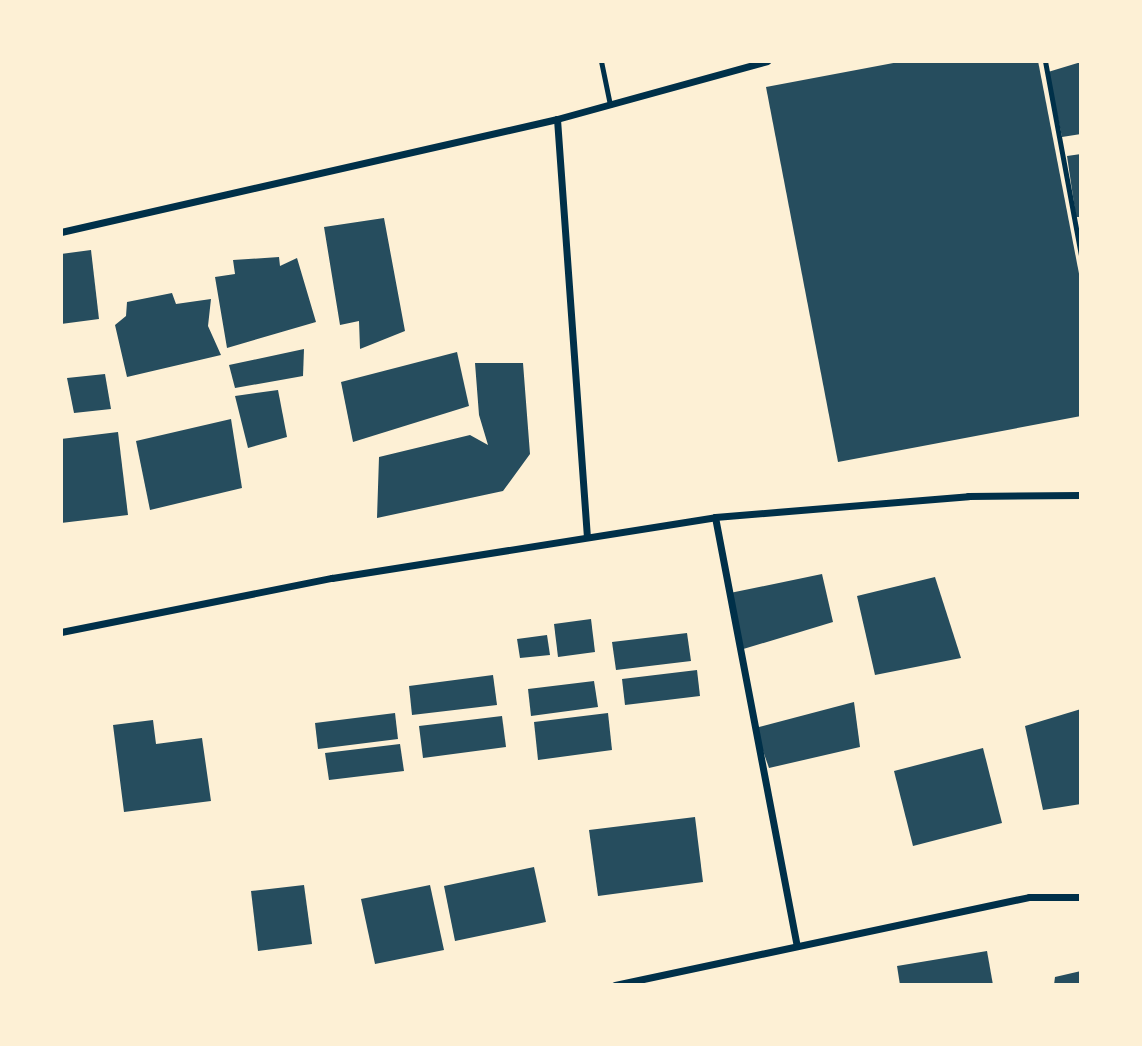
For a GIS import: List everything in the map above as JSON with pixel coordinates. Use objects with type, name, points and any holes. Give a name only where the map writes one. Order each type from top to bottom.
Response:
[{"type":"street","points":[[61,232],[557,119],[767,61]]},
{"type":"street","points":[[557,119],[587,535]]},
{"type":"street","points":[[61,632],[332,578],[587,535],[715,517],[968,496],[1081,495]]},
{"type":"street","points":[[715,517],[796,943]]},
{"type":"street","points":[[615,985],[796,943],[1029,897],[1081,897]]},
{"type":"lane","points":[[601,61],[610,105]]},
{"type":"lane","points":[[1045,61],[1081,256]]},
{"type":"building","points":[[904,61],[1038,61],[1081,284],[1081,416],[838,462],[766,87]]},
{"type":"building","points":[[1081,62],[1081,134],[1062,137],[1048,72]]},
{"type":"building","points":[[1081,154],[1081,217],[1076,217],[1067,156]]},
{"type":"building","points":[[384,218],[405,331],[360,349],[359,321],[340,325],[324,227]]},
{"type":"building","points":[[91,250],[99,319],[61,324],[61,254]]},
{"type":"building","points":[[279,257],[280,266],[297,258],[316,322],[227,348],[215,277],[235,274],[233,260]]},
{"type":"building","points":[[172,293],[176,304],[211,299],[208,326],[221,355],[127,377],[115,325],[126,316],[127,302]]},
{"type":"building","points":[[304,349],[303,376],[235,388],[229,365]]},
{"type":"building","points":[[457,352],[469,406],[353,442],[341,382]]},
{"type":"building","points":[[475,363],[523,363],[530,454],[503,491],[377,518],[379,457],[470,435],[488,445],[479,415]]},
{"type":"building","points":[[105,374],[111,409],[74,413],[67,378]]},
{"type":"building","points":[[278,390],[287,437],[248,448],[235,396]]},
{"type":"building","points":[[231,419],[242,488],[150,510],[136,441]]},
{"type":"building","points":[[118,432],[128,515],[61,523],[61,439]]},
{"type":"building","points":[[822,574],[833,622],[740,650],[730,593]]},
{"type":"building","points":[[935,577],[961,658],[875,675],[857,596]]},
{"type":"building","points":[[591,619],[595,652],[558,657],[554,624]]},
{"type":"building","points":[[687,633],[691,661],[616,670],[612,642]]},
{"type":"building","points":[[547,635],[550,655],[520,658],[517,639]]},
{"type":"building","points":[[697,670],[700,696],[625,705],[622,679]]},
{"type":"building","points":[[493,675],[497,705],[412,715],[409,686]]},
{"type":"building","points":[[594,681],[598,707],[531,716],[528,689]]},
{"type":"building","points":[[854,702],[860,747],[769,768],[755,728]]},
{"type":"building","points":[[1081,709],[1081,804],[1043,810],[1025,726]]},
{"type":"building","points":[[395,713],[398,739],[318,749],[315,723]]},
{"type":"building","points":[[608,713],[612,750],[538,760],[534,722]]},
{"type":"building","points":[[502,716],[506,747],[423,758],[419,726]]},
{"type":"building","points":[[153,720],[156,744],[202,738],[211,801],[124,812],[113,725]]},
{"type":"building","points":[[400,744],[404,771],[329,780],[325,753]]},
{"type":"building","points":[[983,748],[1002,823],[913,846],[894,771]]},
{"type":"building","points":[[695,817],[703,882],[598,896],[589,830]]},
{"type":"building","points":[[534,867],[546,922],[455,941],[444,886]]},
{"type":"building","points":[[304,885],[312,944],[258,951],[251,891]]},
{"type":"building","points":[[430,885],[444,950],[375,964],[361,899]]},
{"type":"building","points":[[987,951],[993,985],[900,985],[897,966]]},
{"type":"building","points":[[1081,971],[1081,985],[1054,985],[1055,977]]}]
